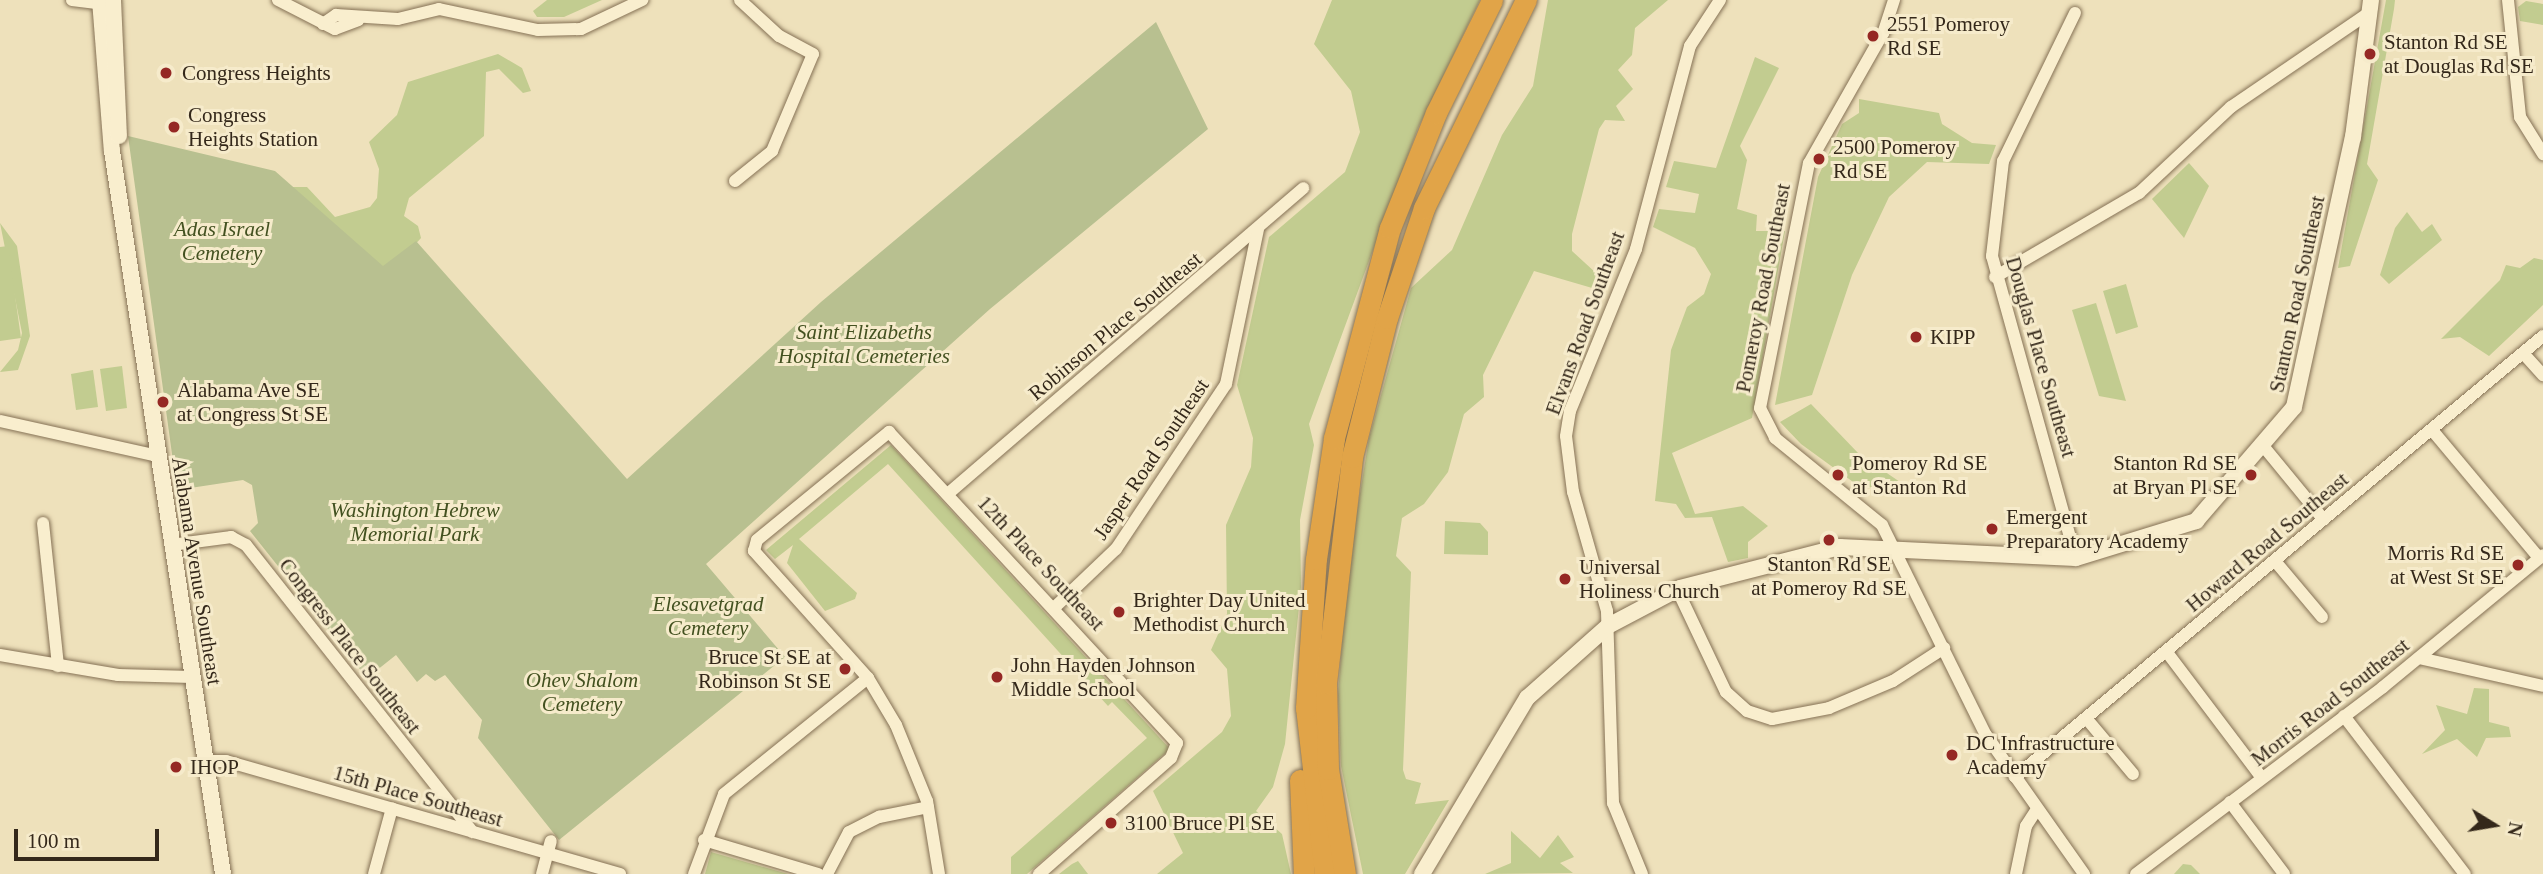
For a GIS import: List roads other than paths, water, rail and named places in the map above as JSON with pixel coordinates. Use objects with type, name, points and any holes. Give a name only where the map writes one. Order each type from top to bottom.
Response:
[{"type":"highway","points":[[1304,874],[1299,790],[1319,535],[1355,344],[1408,181],[1492,0]]},
{"type":"highway","points":[[1345,874],[1328,769],[1326,704],[1335,569],[1352,457],[1387,318],[1420,219],[1473,99],[1527,0]]},
{"type":"highway","points":[[1306,708],[1308,772],[1325,874]]},
{"type":"street","points":[[72,0],[107,2]]},
{"type":"street","points":[[278,0],[323,24],[336,15],[358,20],[439,9],[538,30],[581,29],[642,0]]},
{"type":"street","points":[[735,181],[772,151],[814,54],[779,36],[740,0]]},
{"type":"street","name":"Elvans Road Southeast","points":[[1642,874],[1621,834],[1611,791],[1608,626],[1566,456],[1568,420],[1636,249],[1690,46],[1720,0]]},
{"type":"street","name":"Pomeroy Road Southeast","points":[[1894,0],[1883,33],[1809,163],[1759,398],[1775,438],[1868,510],[1895,549],[1986,735],[2084,874]]},
{"type":"street","points":[[2508,0],[2520,117],[2543,154]]},
{"type":"street","name":"Alabama Avenue Southeast","points":[[107,2],[108,117],[134,274],[171,545],[223,874]]},
{"type":"street","points":[[1995,277],[2139,193],[2231,107],[2370,7]]},
{"type":"street","name":"Stanton Road Southeast","points":[[1422,874],[1524,702],[1608,626],[1677,589],[1831,549],[1895,549],[2076,558],[2190,525],[2264,447],[2294,407],[2353,137],[2370,7]]},
{"type":"street","name":"Douglas Place Southeast","points":[[2076,13],[2003,161],[1992,256],[1995,277],[2076,558]]},
{"type":"street","name":"Robinson Place Southeast","points":[[950,492],[1303,188]]},
{"type":"street","name":"Jasper Road Southeast","points":[[1055,607],[1116,549],[1226,384],[1258,229]]},
{"type":"street","name":"Howard Road Southeast","points":[[2015,777],[2543,336]]},
{"type":"street","points":[[2524,353],[2543,375]]},
{"type":"street","points":[[0,421],[158,456]]},
{"type":"street","points":[[2432,430],[2541,557]]},
{"type":"street","name":"12th Place Southeast","points":[[867,678],[757,559],[754,548],[889,432],[950,492],[1175,739],[1171,758],[1039,874]]},
{"type":"street","points":[[2264,447],[2325,520]]},
{"type":"street","points":[[43,523],[58,666]]},
{"type":"street","name":"Congress Place Southeast","points":[[171,545],[230,537],[246,545],[472,831]]},
{"type":"street","name":"Morris Road Southeast","points":[[2136,874],[2419,658],[2541,557]]},
{"type":"street","points":[[2275,561],[2322,617]]},
{"type":"street","points":[[1677,589],[1726,692],[1747,711],[1772,719],[1829,708],[1893,681],[1944,648]]},
{"type":"street","points":[[2166,651],[2262,778]]},
{"type":"street","points":[[0,655],[58,666],[192,677]]},
{"type":"street","points":[[2419,658],[2543,686]]},
{"type":"street","points":[[694,874],[704,840],[724,794],[867,678],[905,741],[928,807],[939,874]]},
{"type":"street","points":[[2344,716],[2465,874]]},
{"type":"street","points":[[2086,718],[2133,774]]},
{"type":"street","name":"15th Place Southeast","points":[[205,761],[472,831],[549,847],[620,874]]},
{"type":"street","points":[[2230,802],[2284,874]]},
{"type":"street","points":[[827,874],[849,832],[879,817],[928,807]]},
{"type":"street","points":[[374,874],[392,808]]},
{"type":"street","points":[[2016,874],[2026,826],[2037,809]]},
{"type":"street","points":[[704,840],[818,874]]},
{"type":"street","points":[[542,874],[549,847]]},
{"type":"place","name":"2551 Pomeroy Rd SE","points":[[1873,36]]},
{"type":"place","name":"Stanton Rd SE at Douglas Rd SE","points":[[2370,54]]},
{"type":"place","name":"Congress Heights","points":[[166,73]]},
{"type":"place","name":"Congress Heights Station","points":[[174,127]]},
{"type":"place","name":"2500 Pomeroy Rd SE","points":[[1819,159]]},
{"type":"place","name":"KIPP","points":[[1916,337]]},
{"type":"place","name":"Alabama Ave SE at Congress St SE","points":[[163,402]]},
{"type":"place","name":"Pomeroy Rd SE at Stanton Rd","points":[[1838,475]]},
{"type":"place","name":"Stanton Rd SE at Bryan Pl SE","points":[[2251,475]]},
{"type":"place","name":"Emergent Preparatory Academy","points":[[1992,529]]},
{"type":"place","name":"Stanton Rd SE at Pomeroy Rd SE","points":[[1829,540]]},
{"type":"place","name":"Morris Rd SE at West St SE","points":[[2518,565]]},
{"type":"place","name":"Universal Holiness Church","points":[[1565,579]]},
{"type":"place","name":"Brighter Day United Methodist Church","points":[[1119,612]]},
{"type":"place","name":"Bruce St SE at Robinson St SE","points":[[845,669]]},
{"type":"place","name":"John Hayden Johnson Middle School","points":[[997,677]]},
{"type":"place","name":"DC Infrastructure Academy","points":[[1952,755]]},
{"type":"place","name":"IHOP","points":[[176,767]]},
{"type":"place","name":"3100 Bruce Pl SE","points":[[1111,823]]},
{"type":"park label","name":"Adas Israel Cemetery","points":[[222,241]]},
{"type":"park label","name":"Saint Elizabeths Hospital Cemeteries","points":[[864,344]]},
{"type":"park label","name":"Washington Hebrew Memorial Park","points":[[415,522]]},
{"type":"park label","name":"Elesavetgrad Cemetery","points":[[708,616]]},
{"type":"park label","name":"Ohev Shalom Cemetery","points":[[582,692]]}]
